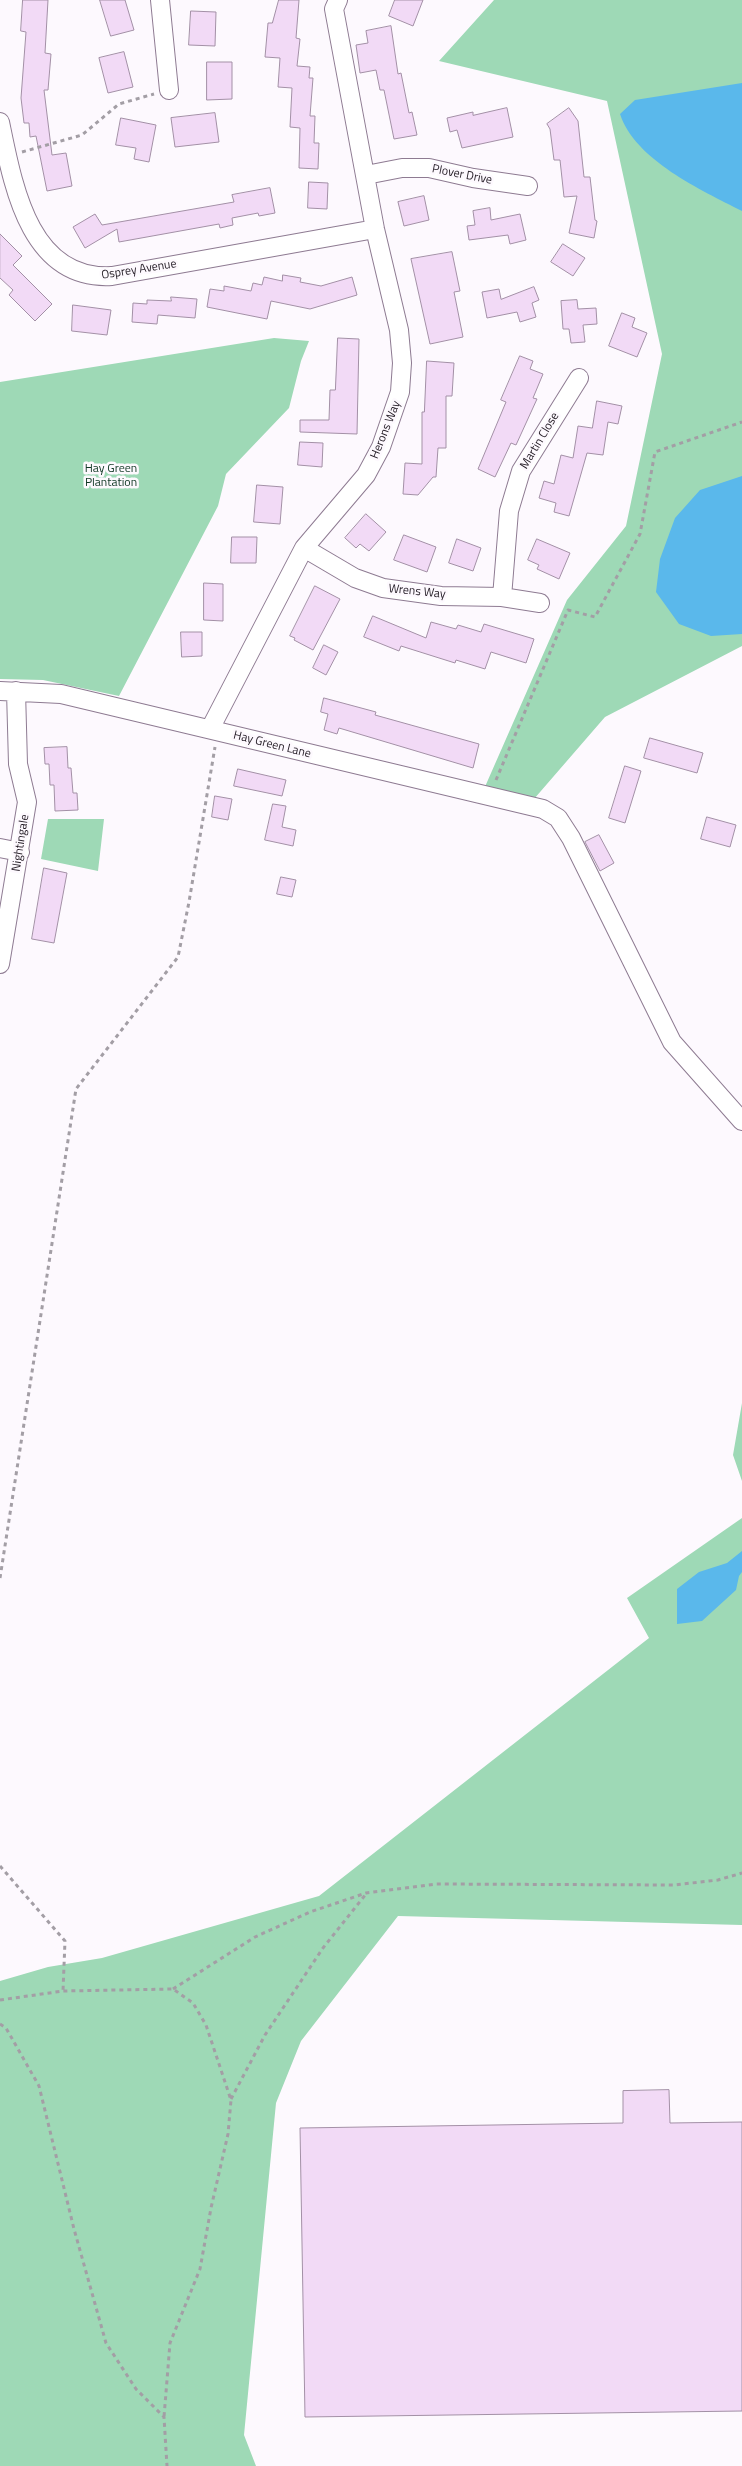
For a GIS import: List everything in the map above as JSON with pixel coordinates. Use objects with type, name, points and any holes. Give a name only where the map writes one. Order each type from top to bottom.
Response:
[{"type":"street","points":[[160,0],[168,90]]},
{"type":"street","name":"Herons Way","points":[[215,731],[304,548],[366,474],[381,447],[400,392],[402,364],[399,330],[375,229],[334,9],[338,0]]},
{"type":"street","name":"Osprey Avenue","points":[[1,133],[19,204],[30,224],[46,249],[62,263],[80,274],[96,277],[112,276],[375,229]]},
{"type":"street","name":"Plover Drive","points":[[366,175],[402,168],[429,168],[473,178],[528,186]]},
{"type":"street","name":"Martin Close","points":[[502,598],[509,511],[522,471],[579,378]]},
{"type":"street","name":"Wrens Way","points":[[304,548],[355,578],[383,588],[441,596],[502,598],[540,603]]},
{"type":"street","name":"Hay Green Lane","points":[[8,691],[61,694],[486,797],[543,809],[558,818],[570,838],[672,1042],[742,1121]]},
{"type":"street","name":"Nightingale","points":[[0,964],[27,802],[18,764],[8,691]]},
{"type":"street","points":[[0,848],[20,852]]},
{"type":"path","points":[[7,156],[82,135],[119,104],[168,90]]},
{"type":"path","points":[[486,797],[488,790],[493,786],[568,610],[595,617],[640,534],[655,452],[742,422]]},
{"type":"path","points":[[0,1578],[76,1089],[178,957],[216,742],[215,731]]},
{"type":"path","points":[[0,1866],[65,1942],[63,1991]]},
{"type":"path","points":[[0,2000],[63,1991],[173,1989],[255,1937],[310,1912],[366,1893],[436,1884],[674,1885],[718,1880],[742,1872]]},
{"type":"path","points":[[167,2466],[164,2417],[170,2343],[200,2269],[211,2208],[228,2134],[231,2100],[265,2035],[323,1948],[366,1893]]},
{"type":"path","points":[[173,1989],[193,2003],[206,2025],[231,2100]]},
{"type":"path","points":[[0,2024],[6,2028],[39,2086],[76,2238],[106,2343],[136,2389],[164,2417]]},
{"type":"green space","points":[[494,0],[742,0],[742,646],[605,717],[534,799],[484,789],[567,600],[626,526],[662,354],[607,101],[439,61]]},
{"type":"green space","name":"Hay Green Plantation","points":[[274,338],[309,341],[301,361],[289,408],[226,474],[218,506],[119,696],[43,680],[0,679],[0,382]]},
{"type":"green space","points":[[48,819],[104,819],[98,871],[41,859]]},
{"type":"green space","points":[[742,1403],[742,1481],[733,1455]]},
{"type":"green space","points":[[742,1518],[742,1925],[398,1916],[301,2041],[276,2103],[244,2435],[256,2466],[0,2466],[0,1981],[48,1967],[102,1958],[319,1896],[649,1638],[627,1598]]},
{"type":"water","points":[[742,83],[742,211],[689,183],[654,159],[628,131],[620,114],[635,100]]},
{"type":"water","points":[[742,476],[742,634],[711,636],[679,624],[656,592],[660,559],[675,518],[700,490]]},
{"type":"water","points":[[742,1551],[742,1572],[739,1576],[736,1590],[702,1621],[677,1624],[677,1589],[699,1572],[727,1563]]},
{"type":"building","points":[[23,0],[48,0],[45,53],[51,54],[48,90],[44,90],[52,155],[66,153],[72,186],[47,191],[36,136],[30,137],[29,123],[24,123],[21,98],[26,32],[21,31]]},
{"type":"building","points":[[100,0],[125,0],[134,30],[111,36]]},
{"type":"building","points":[[279,0],[299,0],[296,38],[300,39],[297,66],[310,67],[309,78],[313,78],[310,116],[315,116],[314,143],[319,143],[318,169],[299,168],[300,128],[290,127],[292,88],[278,87],[280,58],[265,57],[268,23],[272,23]]},
{"type":"building","points":[[395,0],[423,0],[413,26],[389,16]]},
{"type":"building","points":[[191,11],[216,12],[215,46],[189,45]]},
{"type":"building","points":[[391,26],[398,74],[401,73],[409,113],[412,112],[417,135],[394,139],[384,90],[380,90],[376,70],[360,73],[356,45],[368,43],[366,31]]},
{"type":"building","points":[[124,52],[133,87],[108,93],[99,58]]},
{"type":"building","points":[[207,62],[232,62],[232,99],[207,100]]},
{"type":"building","points":[[507,108],[513,137],[462,148],[457,130],[450,132],[447,118],[473,112],[473,115]]},
{"type":"building","points":[[569,108],[578,121],[584,177],[590,177],[595,220],[597,221],[594,238],[569,233],[577,196],[564,197],[560,160],[554,160],[550,129],[547,124]]},
{"type":"building","points":[[215,113],[219,142],[175,147],[171,118]]},
{"type":"building","points":[[121,118],[156,125],[149,162],[134,159],[136,148],[116,145]]},
{"type":"building","points":[[309,182],[328,183],[327,209],[308,208]]},
{"type":"building","points":[[270,188],[275,213],[259,216],[258,213],[232,218],[233,225],[220,228],[219,224],[119,242],[117,229],[85,248],[73,227],[95,214],[102,225],[234,202],[232,195]]},
{"type":"building","points":[[424,196],[429,220],[404,226],[398,202]]},
{"type":"building","points":[[490,208],[491,220],[520,214],[526,240],[510,244],[508,235],[469,240],[467,226],[475,225],[473,211]]},
{"type":"building","points":[[0,234],[22,256],[13,265],[52,304],[35,321],[9,295],[13,290],[0,278]]},
{"type":"building","points":[[563,244],[585,258],[573,276],[551,262]]},
{"type":"building","points":[[452,252],[460,291],[454,292],[463,337],[430,344],[411,259]]},
{"type":"building","points":[[283,275],[301,278],[300,282],[321,286],[352,277],[357,295],[310,309],[271,301],[267,319],[207,307],[210,289],[224,291],[224,286],[251,291],[253,283],[262,285],[264,277],[282,281]]},
{"type":"building","points":[[534,287],[539,300],[532,303],[536,317],[520,322],[517,312],[487,318],[482,292],[499,289],[501,299]]},
{"type":"building","points":[[171,297],[197,299],[195,318],[158,315],[157,324],[132,322],[133,303],[147,304],[147,300],[171,301]]},
{"type":"building","points":[[577,300],[578,309],[596,308],[597,324],[583,325],[585,342],[571,343],[569,329],[563,329],[561,301]]},
{"type":"building","points":[[73,305],[111,310],[107,335],[72,331]]},
{"type":"building","points":[[622,313],[635,318],[632,327],[647,333],[637,357],[609,346]]},
{"type":"building","points":[[338,338],[359,339],[357,434],[300,432],[300,420],[329,420],[330,390],[335,390]]},
{"type":"building","points":[[520,356],[533,361],[530,369],[543,374],[533,398],[537,399],[516,445],[511,443],[495,477],[478,469],[506,402],[501,400]]},
{"type":"building","points":[[427,361],[454,363],[452,396],[446,396],[446,448],[438,448],[436,477],[433,477],[418,495],[403,494],[405,463],[422,464],[422,412],[424,412]]},
{"type":"building","points":[[597,401],[622,406],[618,424],[608,422],[603,455],[587,453],[569,516],[554,512],[556,503],[539,498],[544,481],[554,484],[561,455],[573,458],[578,426],[592,428]]},
{"type":"building","points":[[300,442],[323,443],[322,467],[298,465]]},
{"type":"building","points":[[257,485],[283,487],[280,524],[254,522]]},
{"type":"building","points":[[366,514],[386,532],[369,551],[360,544],[356,548],[345,538]]},
{"type":"building","points":[[404,535],[436,547],[427,572],[394,560]]},
{"type":"building","points":[[232,537],[257,537],[256,563],[231,563]]},
{"type":"building","points":[[457,539],[481,548],[473,571],[449,563]]},
{"type":"building","points":[[537,539],[570,553],[559,579],[537,569],[539,565],[528,560]]},
{"type":"building","points":[[204,583],[223,584],[223,621],[204,620]]},
{"type":"building","points":[[315,586],[340,599],[313,650],[290,636]]},
{"type":"building","points":[[373,616],[426,638],[431,622],[456,629],[458,625],[481,632],[484,624],[534,639],[526,663],[491,652],[485,669],[456,660],[455,663],[401,646],[399,651],[364,637]]},
{"type":"building","points":[[181,632],[202,632],[202,656],[182,657]]},
{"type":"building","points":[[324,645],[338,652],[326,675],[313,668]]},
{"type":"building","points":[[324,698],[376,712],[375,715],[479,744],[473,768],[339,728],[337,734],[324,730],[328,714],[321,712]]},
{"type":"building","points":[[650,738],[703,753],[697,773],[644,758]]},
{"type":"building","points":[[67,747],[68,768],[71,768],[73,793],[77,793],[78,810],[55,811],[54,785],[50,785],[49,764],[45,764],[44,748]]},
{"type":"building","points":[[625,766],[641,771],[625,823],[609,818]]},
{"type":"building","points":[[238,769],[286,780],[282,796],[234,786]]},
{"type":"building","points":[[215,796],[232,799],[228,820],[212,817]]},
{"type":"building","points":[[273,804],[286,806],[282,827],[296,830],[293,846],[265,840]]},
{"type":"building","points":[[707,817],[736,825],[730,847],[701,839]]},
{"type":"building","points":[[599,835],[614,863],[600,871],[585,842]]},
{"type":"building","points":[[44,868],[67,873],[54,943],[32,939]]},
{"type":"building","points":[[281,877],[296,880],[292,897],[277,894]]},
{"type":"building","points":[[669,2090],[670,2123],[742,2122],[742,2411],[305,2417],[300,2128],[623,2123],[623,2091]]}]
